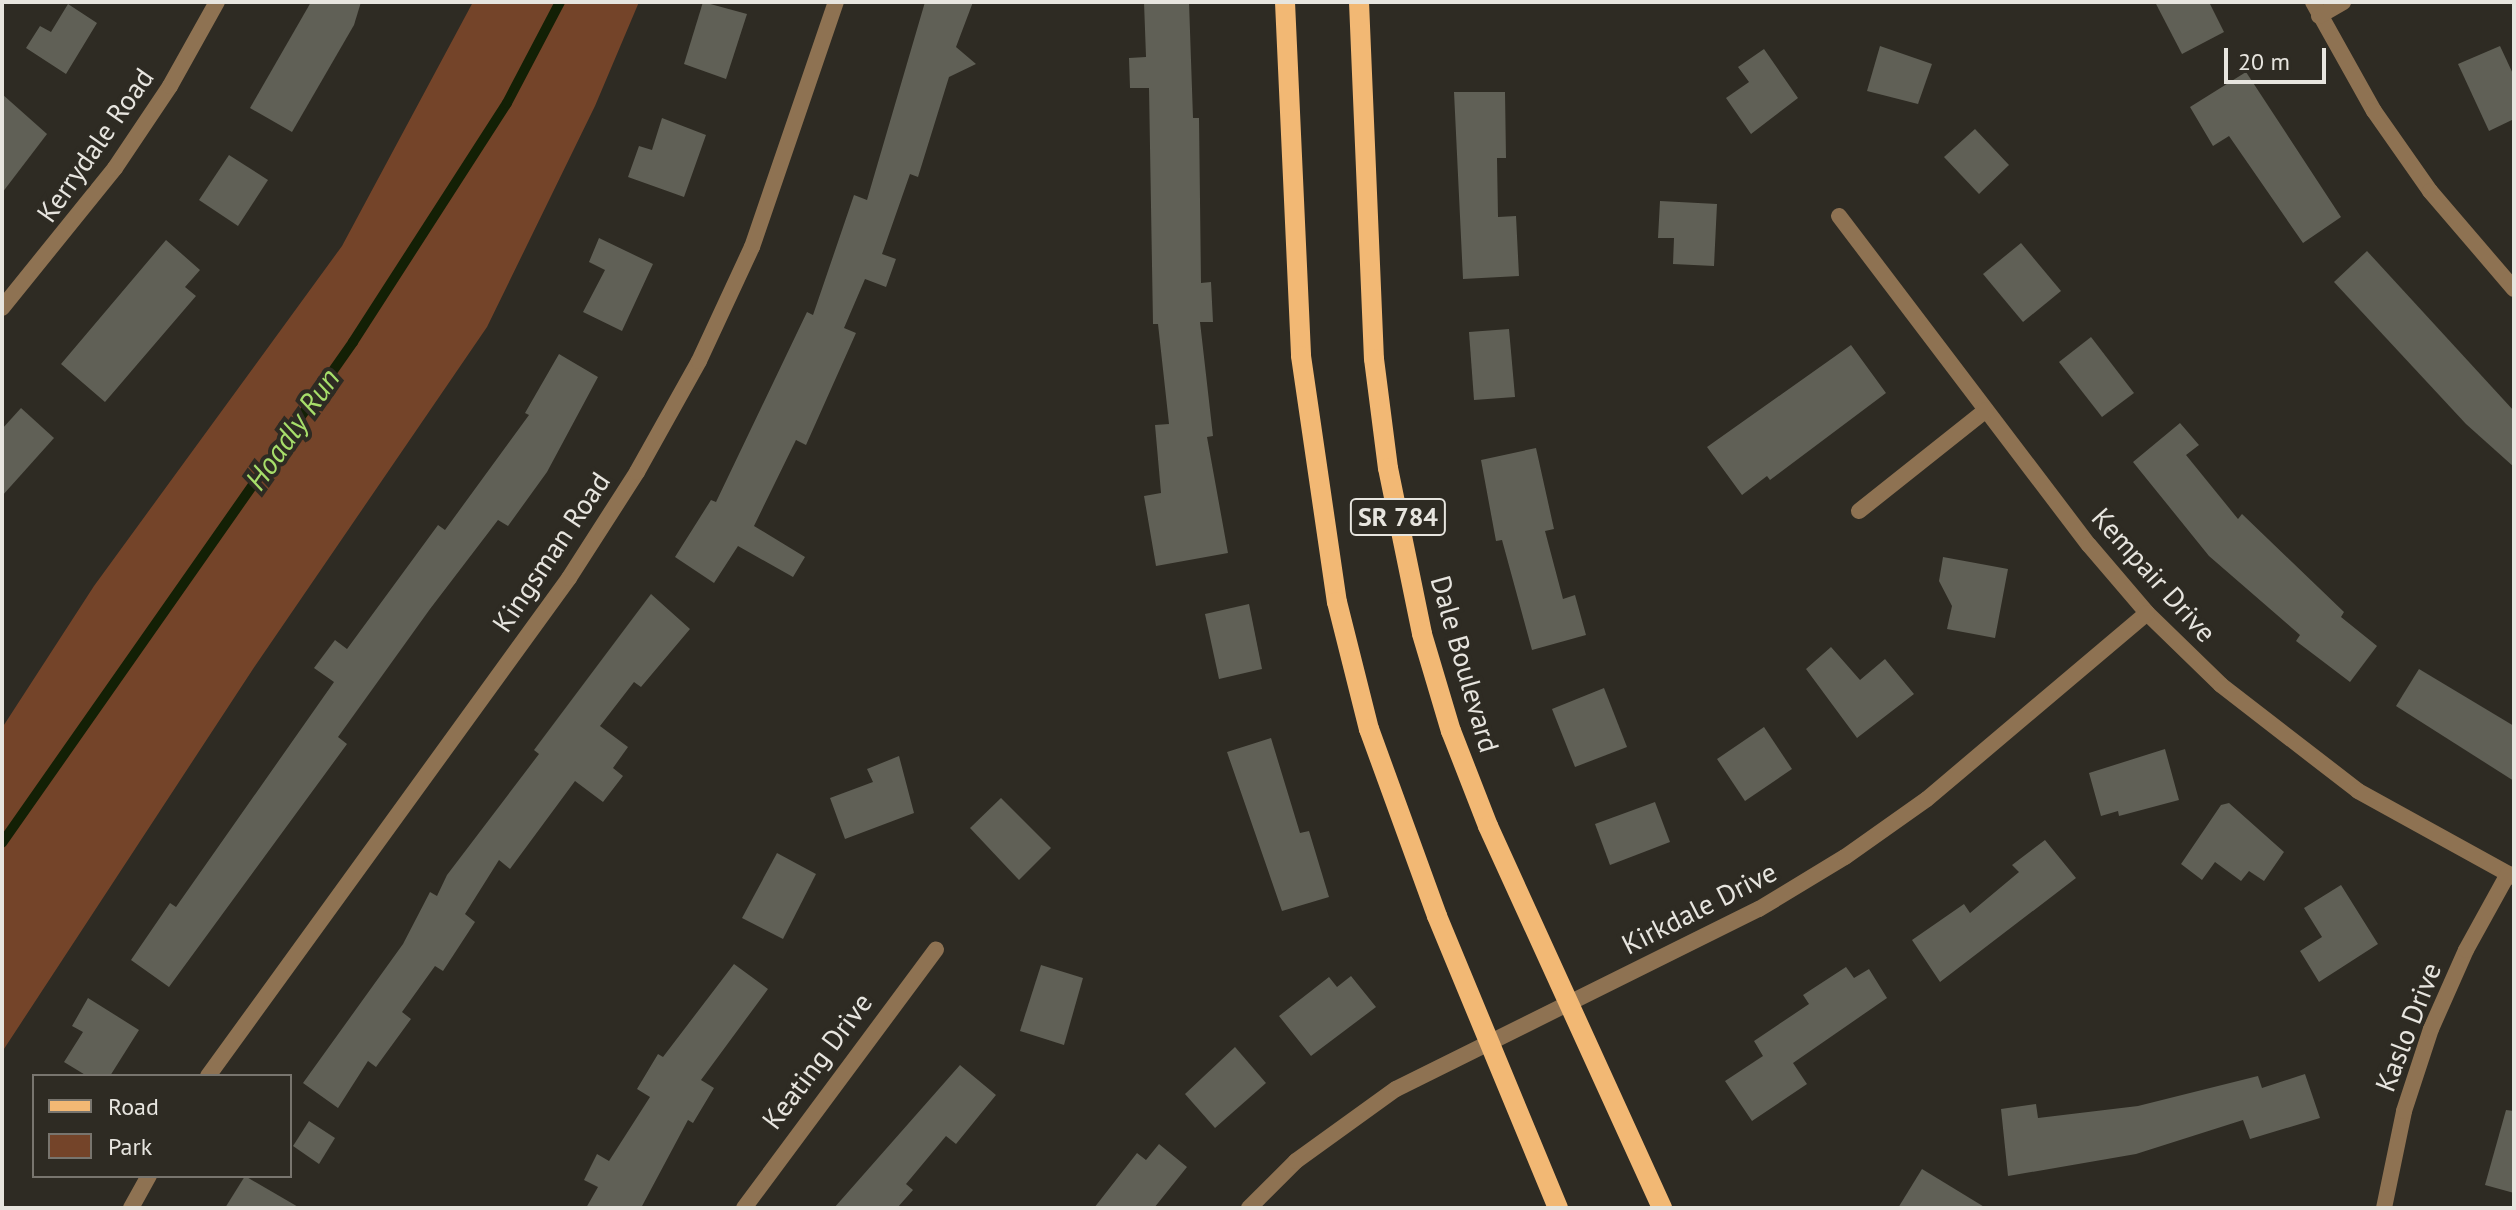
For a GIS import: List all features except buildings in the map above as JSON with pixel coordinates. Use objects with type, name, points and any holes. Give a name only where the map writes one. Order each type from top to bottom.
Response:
[{"type":"main road","name":"SR 784","points":[[1285,2],[1301,356],[1337,602],[1369,729],[1487,1044],[1558,1208]]},
{"type":"main road","name":"Dale Boulevard","points":[[1359,2],[1374,359],[1388,468],[1419,618],[1456,744],[1568,1004],[1662,1208]]},
{"type":"street","name":"Kerrydale Road","points":[[2,308],[115,168],[184,64],[217,2]]},
{"type":"street","name":"Kingsman Road","points":[[209,1074],[569,578],[637,472],[699,361],[752,247],[836,2]]},
{"type":"street","points":[[2343,2],[2316,9],[2430,191],[2514,289]]},
{"type":"street","name":"Kempair Drive","points":[[1839,216],[1986,410],[2147,613],[2221,685],[2291,743],[2405,819],[2511,876]]},
{"type":"street","points":[[1859,511],[1986,410]]},
{"type":"street","name":"Kirkdale Drive","points":[[1249,1208],[1357,1114],[1487,1044],[1759,909],[1845,857],[1927,799],[2147,613]]},
{"type":"street","name":"Kaslo Drive","points":[[2384,1208],[2404,1111],[2431,1029],[2466,950],[2511,876]]},
{"type":"street","name":"Keating Drive","points":[[744,1208],[936,949]]},
{"type":"street","points":[[131,1208],[148,1178]]},
{"type":"green space","points":[[473,2],[639,2],[595,106],[487,327],[253,669],[2,1052],[2,728],[94,586],[342,246]]},
{"type":"waterway","name":"Hoadly Run","points":[[2,843],[353,342],[507,103],[560,2]]}]
